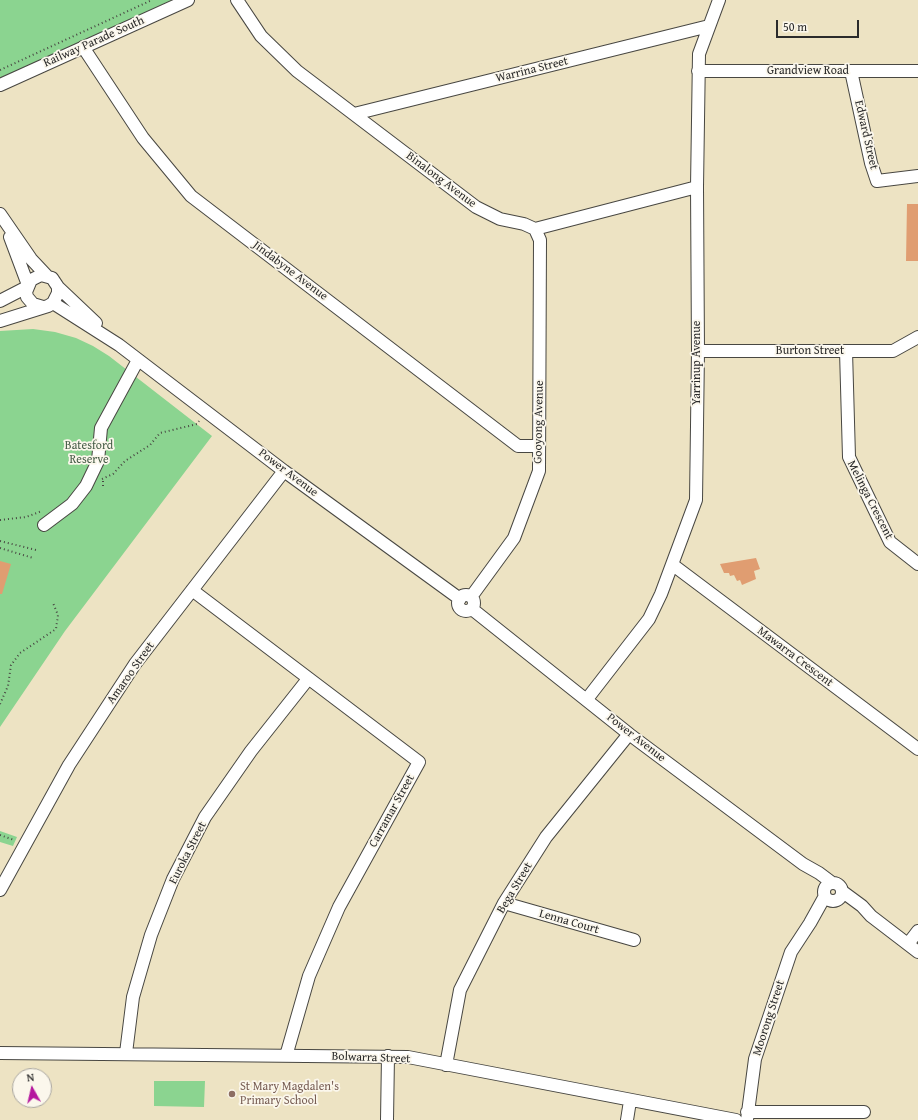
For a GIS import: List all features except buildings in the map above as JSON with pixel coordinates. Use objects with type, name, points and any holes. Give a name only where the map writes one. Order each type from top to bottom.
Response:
[{"type":"street","name":"Railway Parade South","points":[[0,85],[188,0]]},
{"type":"street","name":"Binalong Avenue","points":[[237,0],[266,41],[297,71],[476,207],[500,219],[524,224],[536,229]]},
{"type":"street","name":"Yarrinup Avenue","points":[[587,700],[649,619],[673,564],[696,500],[698,351],[696,187],[698,71],[699,54],[719,0]]},
{"type":"street","name":"Warrina Street","points":[[354,114],[709,26]]},
{"type":"street","name":"Jindabyne Avenue","points":[[83,47],[143,138],[192,196],[518,446],[539,446]]},
{"type":"street","name":"Grandview Road","points":[[698,71],[918,71]]},
{"type":"street","name":"Edward Street","points":[[852,71],[871,164],[877,181],[918,176]]},
{"type":"street","points":[[536,229],[696,187]]},
{"type":"street","points":[[0,321],[48,305],[58,293],[58,287],[55,282],[31,260],[2,217]]},
{"type":"street","points":[[2,217],[27,286],[27,297],[38,306],[48,305]]},
{"type":"street","name":"Gooyong Avenue","points":[[468,601],[514,538],[539,471],[540,240],[536,229]]},
{"type":"street","points":[[0,301],[27,286],[36,277],[47,276]]},
{"type":"street","name":"Power Avenue","points":[[58,287],[119,345],[138,360],[284,471],[468,601],[629,734],[803,864],[832,894],[870,916],[918,952]]},
{"type":"street","name":"Power Avenue","points":[[48,305],[119,345]]},
{"type":"street","name":"Burton Street","points":[[698,351],[893,351],[918,337]]},
{"type":"street","name":"Melinga Crescent","points":[[846,351],[848,457],[890,542],[918,564]]},
{"type":"street","points":[[44,525],[72,504],[86,486],[98,460],[101,428],[138,360]]},
{"type":"street","name":"Amaroo Street","points":[[0,890],[69,765],[135,664],[284,471]]},
{"type":"street","name":"Mawarra Crescent","points":[[673,564],[918,749]]},
{"type":"street","name":"Carramar Street","points":[[192,590],[419,762],[375,840],[336,914],[309,976],[286,1056]]},
{"type":"street","name":"Euroka Street","points":[[126,1053],[133,997],[152,935],[173,879],[206,817],[251,752],[308,679]]},
{"type":"street","name":"Bega Street","points":[[446,1065],[460,990],[504,903],[546,837],[629,734]]},
{"type":"street","name":"Moorong Street","points":[[747,1116],[756,1059],[791,952],[810,922],[832,894]]},
{"type":"street","name":"Lenna Court","points":[[504,903],[634,940]]},
{"type":"street","points":[[908,944],[918,931]]},
{"type":"street","name":"Bolwarra Street","points":[[0,1053],[126,1053],[408,1057],[630,1101],[736,1120]]},
{"type":"street","points":[[387,1120],[388,1056]]},
{"type":"street","points":[[627,1120],[630,1101]]},
{"type":"street","points":[[747,1116],[864,1112]]},
{"type":"path","points":[[0,70],[152,0]]},
{"type":"path","points":[[103,479],[103,486]]},
{"type":"path","points":[[0,541],[36,550]]},
{"type":"path","points":[[0,548],[33,558]]},
{"type":"path","points":[[0,704],[8,686],[11,665],[20,653],[56,629],[58,615],[53,603]]},
{"type":"path","points":[[0,835],[25,843]]},
{"type":"green space","points":[[0,0],[175,0],[0,78]]},
{"type":"green space","name":"Batesford Reserve","points":[[33,329],[55,332],[76,338],[93,346],[109,356],[212,436],[65,631],[0,727],[0,331]]},
{"type":"green space","points":[[0,831],[17,837],[13,846],[0,842]]},
{"type":"green space","points":[[154,1081],[205,1081],[204,1107],[154,1106]]},
{"type":"place","name":"St Mary Magdalen's Primary School","points":[[232,1094]]}]
